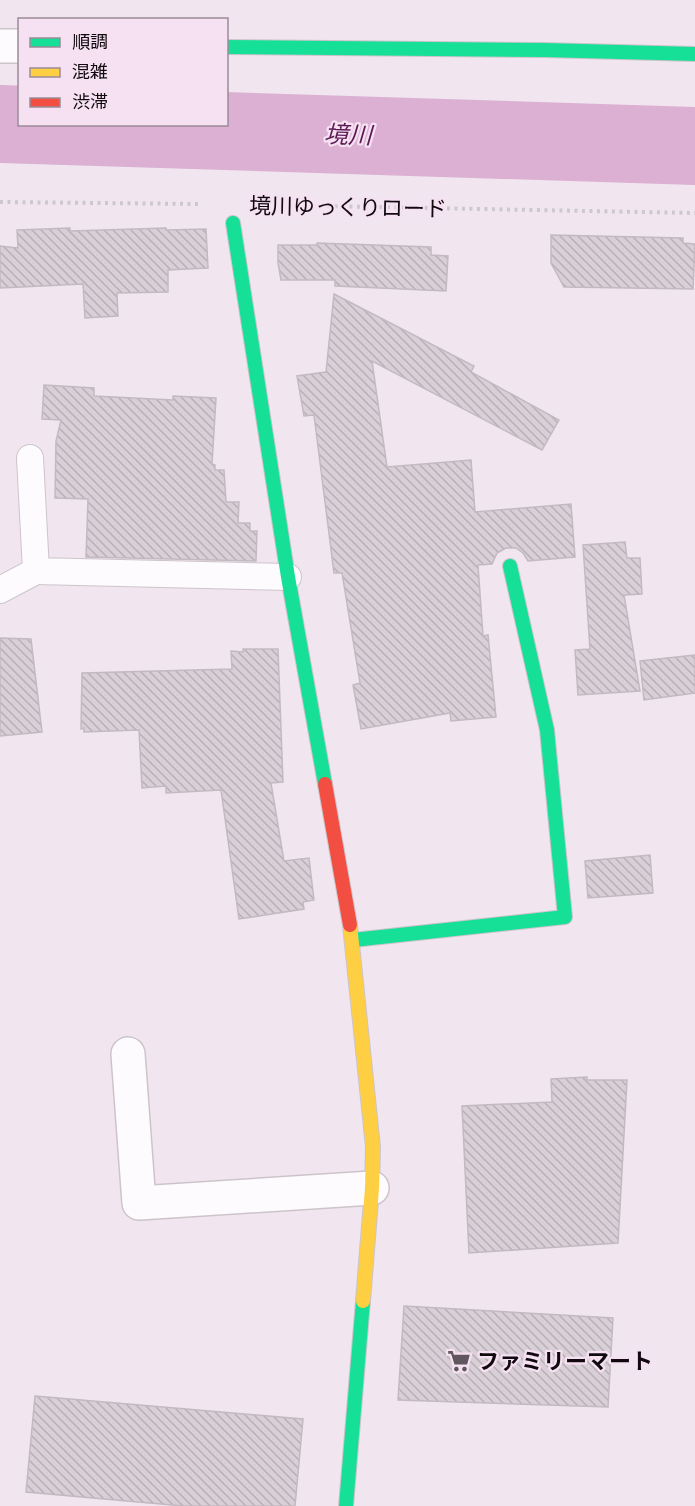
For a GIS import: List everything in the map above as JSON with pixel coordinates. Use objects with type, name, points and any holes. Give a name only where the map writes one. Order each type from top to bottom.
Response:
[{"type":"street","points":[[0,46],[18,46]]},
{"type":"street","points":[[228,47],[695,54]]},
{"type":"street","points":[[232,223],[288,577],[353,940],[373,1146],[372,1188],[346,1506]]},
{"type":"street","points":[[353,940],[564,917],[547,730],[510,566]]},
{"type":"street","points":[[128,1054],[139,1203],[372,1188]]},
{"type":"lane","points":[[30,458],[36,571]]},
{"type":"lane","points":[[0,590],[36,571],[288,577]]},
{"type":"path","points":[[0,202],[207,204]]},
{"type":"path","name":"境川ゆっくりロード","points":[[266,205],[695,213]]},
{"type":"building","points":[[70,228],[70,231],[206,229],[208,268],[168,270],[168,292],[117,293],[118,316],[85,318],[83,284],[0,288],[0,246],[18,248],[17,230]]},
{"type":"building","points":[[551,235],[683,238],[683,243],[695,244],[693,289],[564,287],[551,263]]},
{"type":"building","points":[[317,243],[431,247],[431,255],[448,256],[446,291],[335,286],[335,280],[281,280],[278,245],[317,245]]},
{"type":"building","points":[[334,294],[474,366],[471,372],[559,420],[542,450],[372,361],[387,467],[471,460],[475,512],[571,504],[575,557],[528,561],[516,548],[506,548],[497,553],[492,564],[478,565],[483,636],[488,635],[496,717],[451,721],[450,713],[361,729],[353,685],[360,683],[342,573],[334,573],[314,415],[304,416],[297,376],[326,372]]},
{"type":"building","points":[[44,385],[94,388],[94,396],[173,400],[173,396],[216,398],[212,464],[215,465],[215,470],[224,470],[226,502],[239,502],[238,523],[250,523],[250,531],[257,531],[256,561],[86,557],[88,499],[55,498],[56,441],[61,420],[42,419]]},
{"type":"building","points":[[625,542],[627,558],[640,558],[642,594],[624,595],[640,691],[578,695],[575,650],[590,649],[583,545]]},
{"type":"building","points":[[0,638],[31,639],[42,732],[0,736]]},
{"type":"building","points":[[243,649],[278,649],[283,782],[271,783],[284,861],[309,858],[314,900],[303,902],[304,909],[239,919],[221,790],[166,793],[166,786],[142,788],[139,730],[84,732],[84,728],[81,729],[82,673],[232,669],[231,651],[243,652]]},
{"type":"building","points":[[695,655],[695,693],[644,700],[640,661]]},
{"type":"building","points":[[650,855],[653,893],[588,898],[585,861]]},
{"type":"building","points":[[587,1077],[587,1080],[627,1080],[618,1243],[469,1253],[462,1106],[552,1102],[551,1079]]},
{"type":"building","points":[[404,1306],[613,1318],[608,1407],[398,1400]]},
{"type":"building","points":[[35,1396],[303,1419],[295,1506],[183,1506],[26,1492]]},
{"type":"waterway","name":"境川","points":[[0,124],[18,125]]},
{"type":"waterway","name":"境川","points":[[63,126],[695,146]]},
{"type":"traffic: fast","points":[[228,47],[695,54]]},
{"type":"traffic: fast","points":[[233,223],[288,577],[325,784]]},
{"type":"traffic: fast","points":[[353,940],[565,917],[547,730],[510,566]]},
{"type":"traffic: fast","points":[[346,1506],[363,1301]]},
{"type":"traffic: slow","points":[[350,925],[373,1147],[363,1301]]},
{"type":"traffic: jam","points":[[325,784],[350,925]]},
{"type":"place","name":"ファミリーマート","points":[[459,1361]]}]
